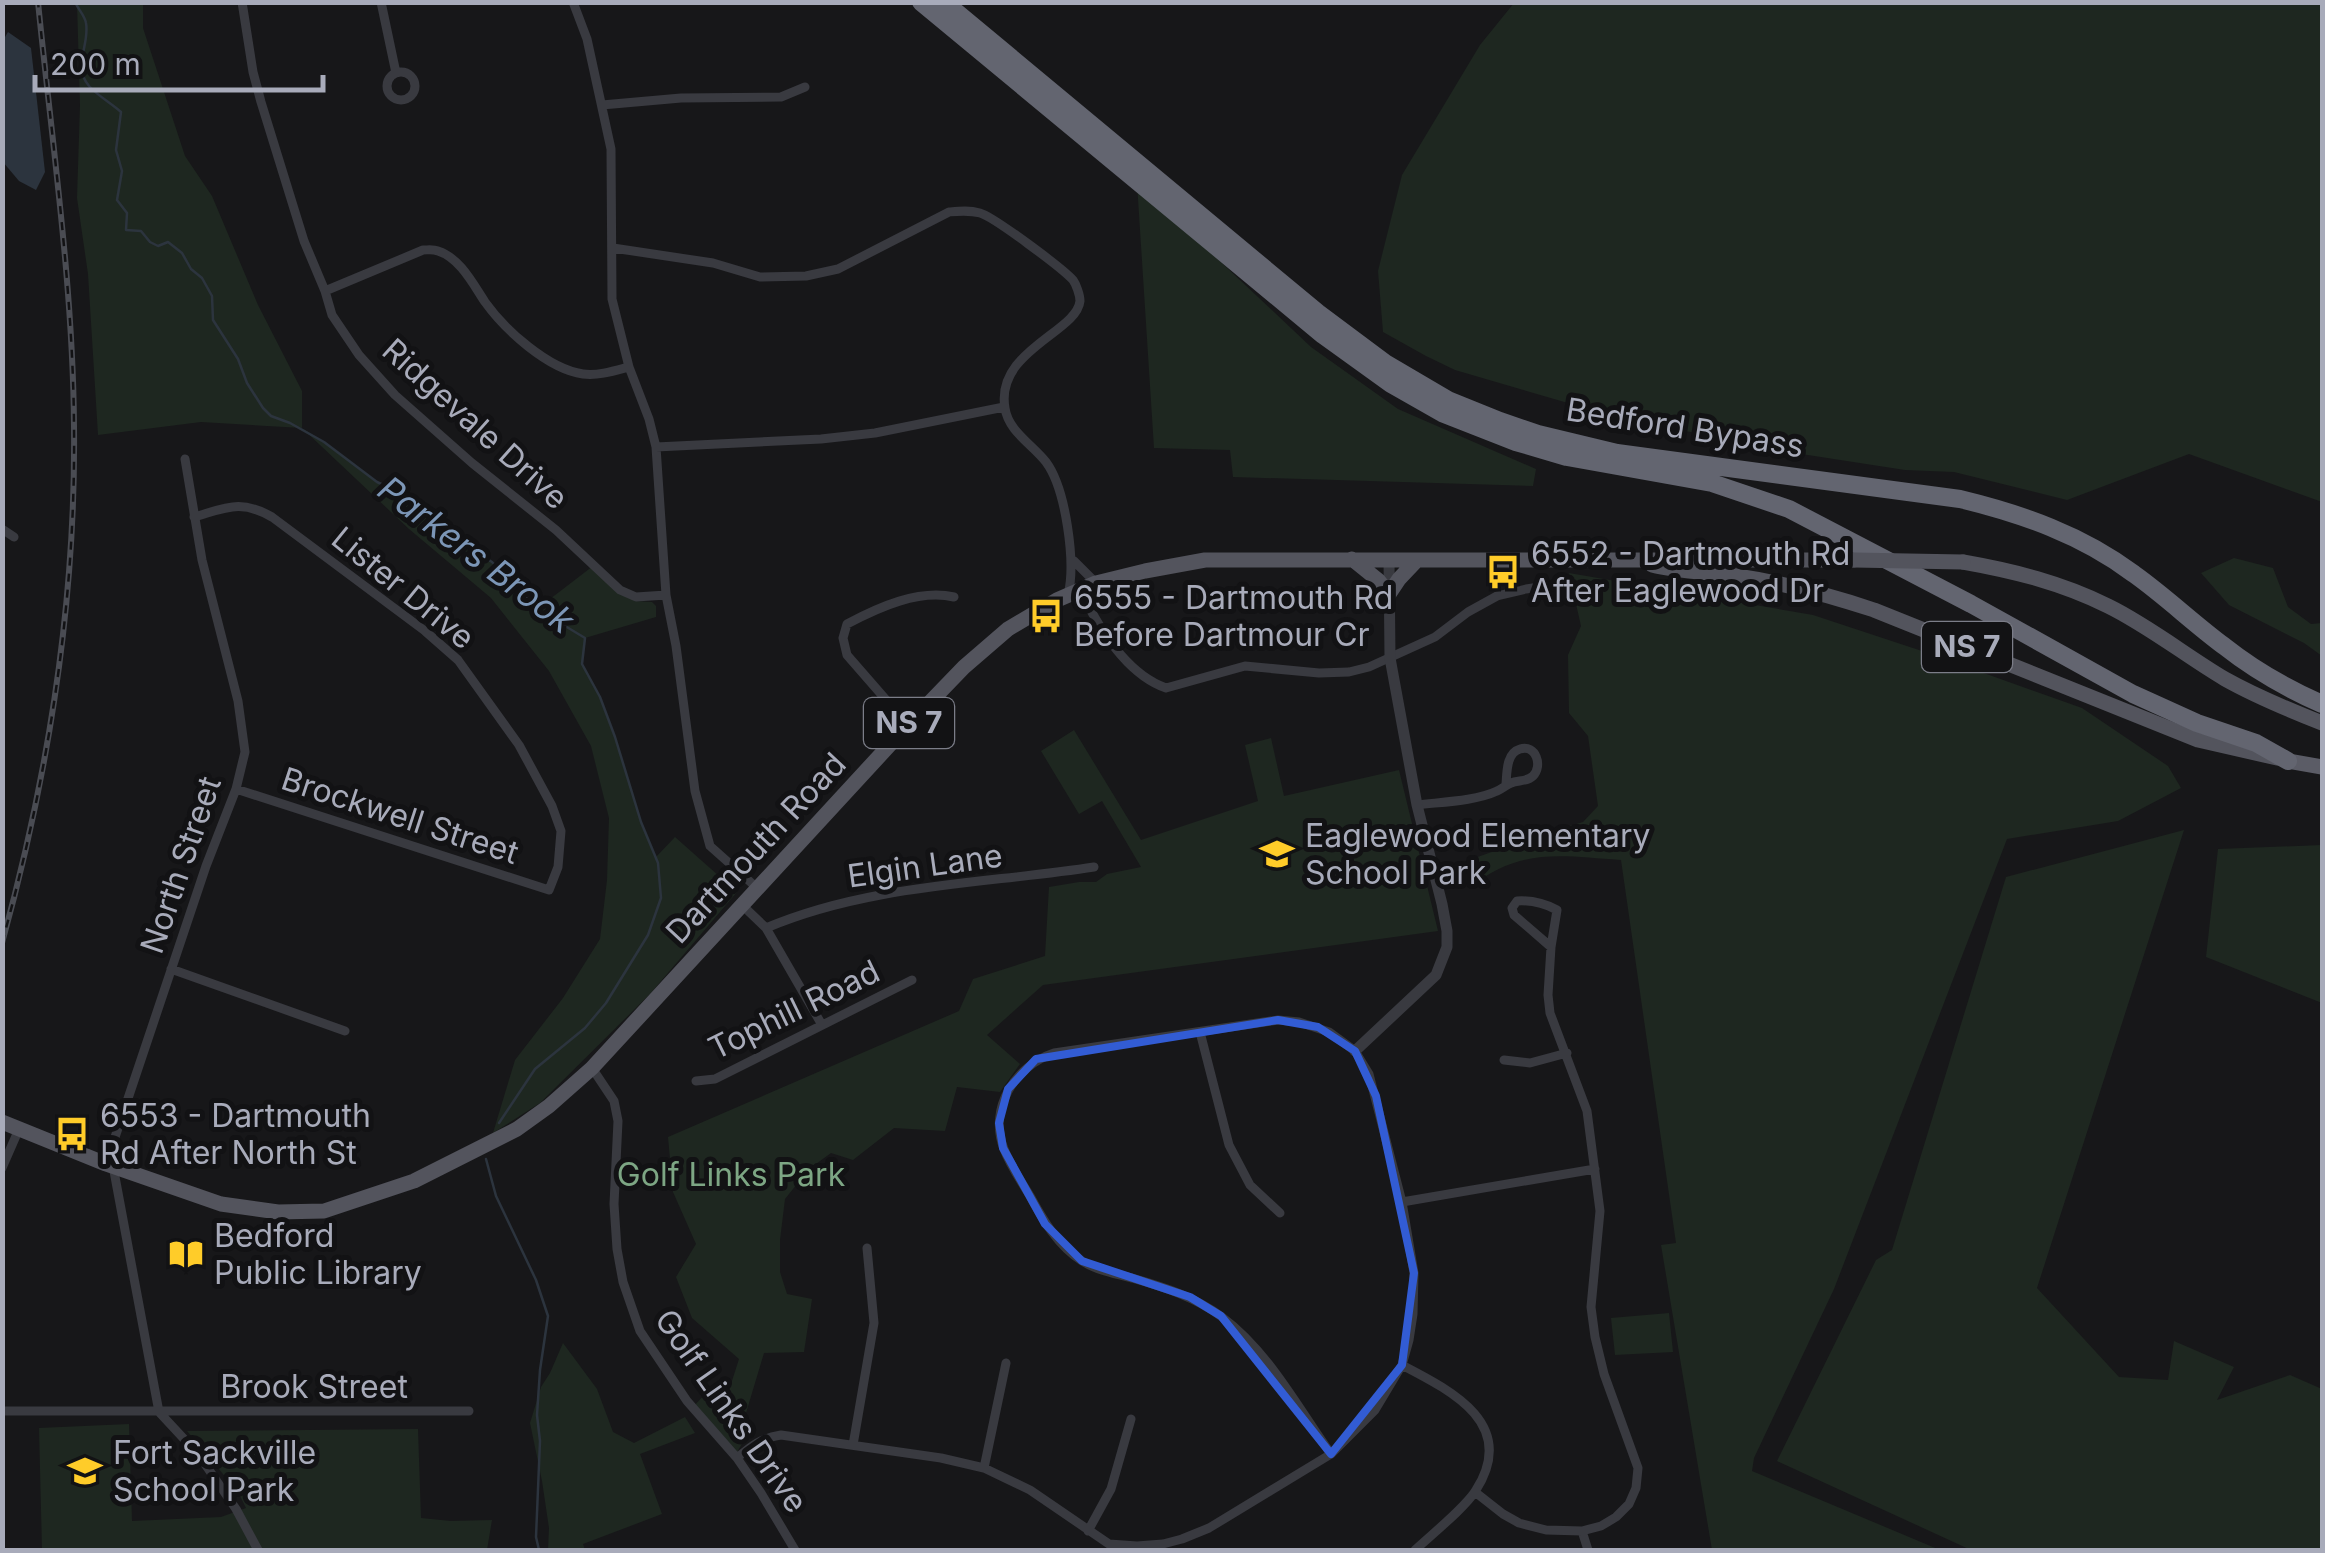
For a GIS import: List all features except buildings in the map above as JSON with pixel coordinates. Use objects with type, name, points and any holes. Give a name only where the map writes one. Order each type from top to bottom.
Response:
[{"type":"highway","name":"Bedford Bypass","points":[[921,2],[1322,335],[1391,384],[1442,413],[1567,457],[1712,483],[1789,508],[2134,694],[2197,723],[2256,743],[2288,760]]},
{"type":"highway","name":"Bedford Bypass","points":[[944,2],[1318,313],[1385,363],[1448,400],[1538,434],[1617,453],[1960,499],[2008,511],[2096,549],[2227,648],[2322,704]]},
{"type":"highway","name":"NS 7","points":[[2288,760],[2322,767]]},
{"type":"main road","name":"Dartmouth Road","points":[[2,1122],[221,1204],[278,1212],[324,1211],[402,1186],[516,1129],[592,1068],[908,725],[964,667],[1008,629],[1096,582],[1205,560],[1638,562],[1678,558],[1963,562],[2018,572],[2071,589],[2112,608],[2268,702],[2322,723]]},
{"type":"main road","points":[[1352,559],[1389,594],[1417,560]]},
{"type":"main road","name":"Dartmouth Road","points":[[1638,562],[1769,582],[1840,599],[2198,740],[2288,760]]},
{"type":"street","name":"Ridgevale Drive","points":[[242,2],[253,72],[304,241],[332,315],[359,355],[395,395],[556,530],[620,590],[636,596],[666,595]]},
{"type":"street","points":[[380,2],[396,73]]},
{"type":"street","points":[[573,2],[586,40],[611,149],[612,298],[629,367],[656,447],[666,595],[695,791],[710,846],[756,887]]},
{"type":"street","points":[[602,105],[681,98],[781,98],[804,87]]},
{"type":"street","points":[[613,248],[713,263],[760,277],[806,276],[838,269],[950,212],[965,210],[998,222],[1075,282],[1080,300],[1076,312],[1012,370],[1004,407],[1016,431],[1057,478],[1072,558],[1074,592],[1131,666],[1166,688],[1245,666],[1349,672],[1435,637],[1496,596],[1566,583]]},
{"type":"street","points":[[326,291],[422,250],[438,251],[463,270],[502,323],[543,356],[565,369],[584,374],[629,367]]},
{"type":"street","points":[[656,447],[875,434],[1004,407]]},
{"type":"street","name":"North Street","points":[[109,1165],[171,969],[236,789],[245,752],[238,701],[202,560],[185,459]]},
{"type":"street","name":"Lister Drive","points":[[194,517],[253,506],[454,654],[519,744],[552,806],[560,831],[558,867],[549,890]]},
{"type":"street","points":[[2,529],[14,537]]},
{"type":"street","points":[[1072,558],[1096,582]]},
{"type":"street","points":[[1354,1051],[1436,975],[1447,947],[1442,904],[1417,806],[1390,658],[1390,559]]},
{"type":"street","points":[[908,725],[847,655],[843,638],[847,624],[873,610],[934,592],[954,596]]},
{"type":"street","points":[[1417,806],[1498,791],[1506,784],[1528,780],[1538,766],[1534,753],[1519,749],[1512,754],[1506,784]]},
{"type":"street","name":"Brockwell Street","points":[[236,789],[549,890]]},
{"type":"street","name":"Elgin Lane","points":[[766,928],[845,901],[1094,866]]},
{"type":"street","points":[[1476,1492],[1519,1523],[1546,1530],[1582,1531],[1616,1517],[1629,1504],[1636,1488],[1638,1468],[1594,1337],[1592,1307],[1600,1211],[1586,1111],[1550,1013],[1551,947],[1557,910],[1545,904],[1516,901],[1514,914],[1551,947]]},
{"type":"street","points":[[741,904],[766,928],[822,1025]]},
{"type":"street","points":[[171,969],[345,1030]]},
{"type":"street","name":"Tophill Road","points":[[696,1081],[715,1079],[912,980]]},
{"type":"street","points":[[736,1458],[767,1437],[781,1435],[940,1458],[984,1468],[1030,1490],[1109,1544],[1164,1547],[1209,1528],[1331,1454],[1375,1410],[1402,1365],[1409,1340],[1414,1273],[1402,1202],[1369,1074],[1354,1051],[1329,1032],[1278,1020],[1054,1053],[1036,1059],[1008,1089],[999,1123],[1003,1148],[1045,1224],[1064,1246],[1082,1262],[1190,1297],[1221,1316],[1270,1367],[1331,1454]]},
{"type":"street","points":[[1200,1032],[1229,1145],[1250,1185],[1280,1214]]},
{"type":"street","points":[[1504,1060],[1530,1063],[1566,1053]]},
{"type":"street","name":"Golf Links Drive","points":[[592,1068],[614,1100],[618,1121],[614,1204],[617,1249],[623,1282],[640,1330],[687,1401],[762,1492],[795,1550]]},
{"type":"street","points":[[2,1168],[19,1128]]},
{"type":"street","points":[[109,1165],[159,1412],[198,1454],[236,1509],[258,1550]]},
{"type":"street","points":[[1402,1202],[1595,1169]]},
{"type":"street","points":[[853,1445],[874,1323],[867,1248]]},
{"type":"street","points":[[984,1468],[1006,1363]]},
{"type":"street","points":[[1402,1365],[1446,1387],[1474,1411],[1483,1424],[1490,1454],[1476,1492],[1415,1550]]},
{"type":"street","name":"Brook Street","points":[[2,1411],[470,1412]]},
{"type":"street","points":[[1088,1530],[1111,1488],[1132,1419]]},
{"type":"street","points":[[1582,1531],[1588,1550]]},
{"type":"highlighted area","points":[[1278,1020],[1318,1027],[1355,1051],[1376,1096],[1414,1273],[1402,1365],[1331,1454],[1221,1316],[1190,1297],[1082,1261],[1045,1224],[1003,1148],[999,1123],[1008,1089],[1036,1059]]},
{"type":"green space","points":[[77,3],[143,3],[143,28],[185,156],[212,196],[258,305],[302,391],[302,428],[201,422],[98,435],[88,274],[77,198]]},
{"type":"green space","points":[[1514,3],[2322,3],[2322,502],[2189,454],[2067,500],[1954,472],[1905,470],[1795,453],[1616,417],[1455,370],[1383,332],[1378,271],[1402,175],[1480,45]]},
{"type":"green space","points":[[1137,183],[1311,347],[1398,409],[1536,469],[1533,486],[1233,477],[1230,450],[1154,448]]},
{"type":"green space","points":[[302,428],[377,482],[409,497],[446,533],[492,562],[537,609],[593,566],[635,601],[656,606],[656,617],[585,638],[582,664],[600,697],[656,857],[675,837],[737,892],[650,994],[540,1103],[493,1133],[515,1060],[563,998],[600,939],[609,818],[591,746],[549,671],[491,598],[409,529]]},
{"type":"green space","points":[[2234,558],[2273,568],[2288,607],[2311,624],[2322,623],[2322,656],[2229,605],[2201,573]]},
{"type":"green space","points":[[1569,573],[1813,615],[1925,652],[2082,708],[2168,766],[2181,788],[2118,821],[2007,839],[1834,1289],[1754,1458],[1752,1471],[1940,1550],[1712,1550],[1661,1245],[1676,1243],[1621,860],[1560,856],[1524,860],[1469,888],[1458,864],[1583,822],[1598,806],[1588,736],[1569,713],[1568,655],[1581,626]]},
{"type":"green space","name":"Golf Links Park","points":[[1074,730],[1141,840],[1258,801],[1245,745],[1271,738],[1284,796],[1399,770],[1438,931],[1043,985],[987,1035],[1020,1064],[1000,1092],[957,1087],[945,1131],[894,1128],[853,1160],[831,1153],[809,1169],[785,1199],[780,1272],[787,1294],[812,1299],[804,1352],[764,1353],[743,1423],[753,1430],[736,1454],[694,1406],[705,1394],[723,1409],[739,1359],[692,1318],[676,1277],[696,1244],[673,1192],[668,1137],[959,1011],[973,979],[1045,956],[1049,887],[1096,882],[1107,874],[1141,867],[1102,801],[1079,814],[1041,751]]},
{"type":"green space","points":[[2184,830],[2037,1288],[2119,1377],[2168,1380],[2174,1341],[2234,1367],[2217,1400],[2290,1375],[2322,1389],[2322,1550],[1971,1550],[1777,1461],[1876,1260],[1892,1250],[2006,877]]},
{"type":"green space","points":[[2322,845],[2322,1003],[2206,957],[2218,849]]},
{"type":"green space","points":[[1669,1313],[1673,1352],[1615,1355],[1611,1318]]},
{"type":"green space","points":[[563,1343],[597,1389],[613,1432],[634,1443],[685,1417],[695,1433],[640,1454],[662,1514],[583,1544],[585,1550],[548,1550],[549,1528],[530,1423],[541,1387]]},
{"type":"green space","points":[[129,1424],[132,1521],[221,1517],[246,1508],[238,1492],[187,1431],[418,1429],[421,1518],[492,1520],[487,1550],[42,1550],[39,1428]]},
{"type":"shaded area","points":[[8,32],[31,48],[45,172],[36,190],[19,181],[3,162],[2,42]]},
{"type":"waterway","name":"Parkers Brook","points":[[75,2],[86,23],[84,78],[121,112],[116,150],[122,171],[117,200],[127,213],[126,230],[141,231],[158,246],[168,242],[202,278],[212,296],[213,320],[263,408],[271,416],[324,442],[377,482],[409,497],[446,533],[492,562],[537,609],[585,638],[582,664],[600,697],[658,863],[661,898],[648,935],[606,1003],[585,1028],[535,1069],[499,1123]]},
{"type":"waterway","name":"Parkers Brook","points":[[486,1159],[496,1196],[536,1280],[548,1316],[537,1415],[539,1550]]},
{"type":"railway","points":[[2,943],[46,751],[64,622],[73,492],[70,320],[38,2]]},
{"type":"place","name":"6552 - Dartmouth Rd After Eaglewood Dr","points":[[1503,572]]},
{"type":"place","name":"6555 - Dartmouth Rd Before Dartmour Cr","points":[[1046,616]]},
{"type":"place","name":"Eaglewood Elementary School Park","points":[[1277,854]]},
{"type":"place","name":"6553 - Dartmouth Rd After North St","points":[[72,1134]]},
{"type":"place","name":"Bedford Public Library","points":[[186,1254]]},
{"type":"place","name":"Fort Sackville School Park","points":[[85,1471]]}]
